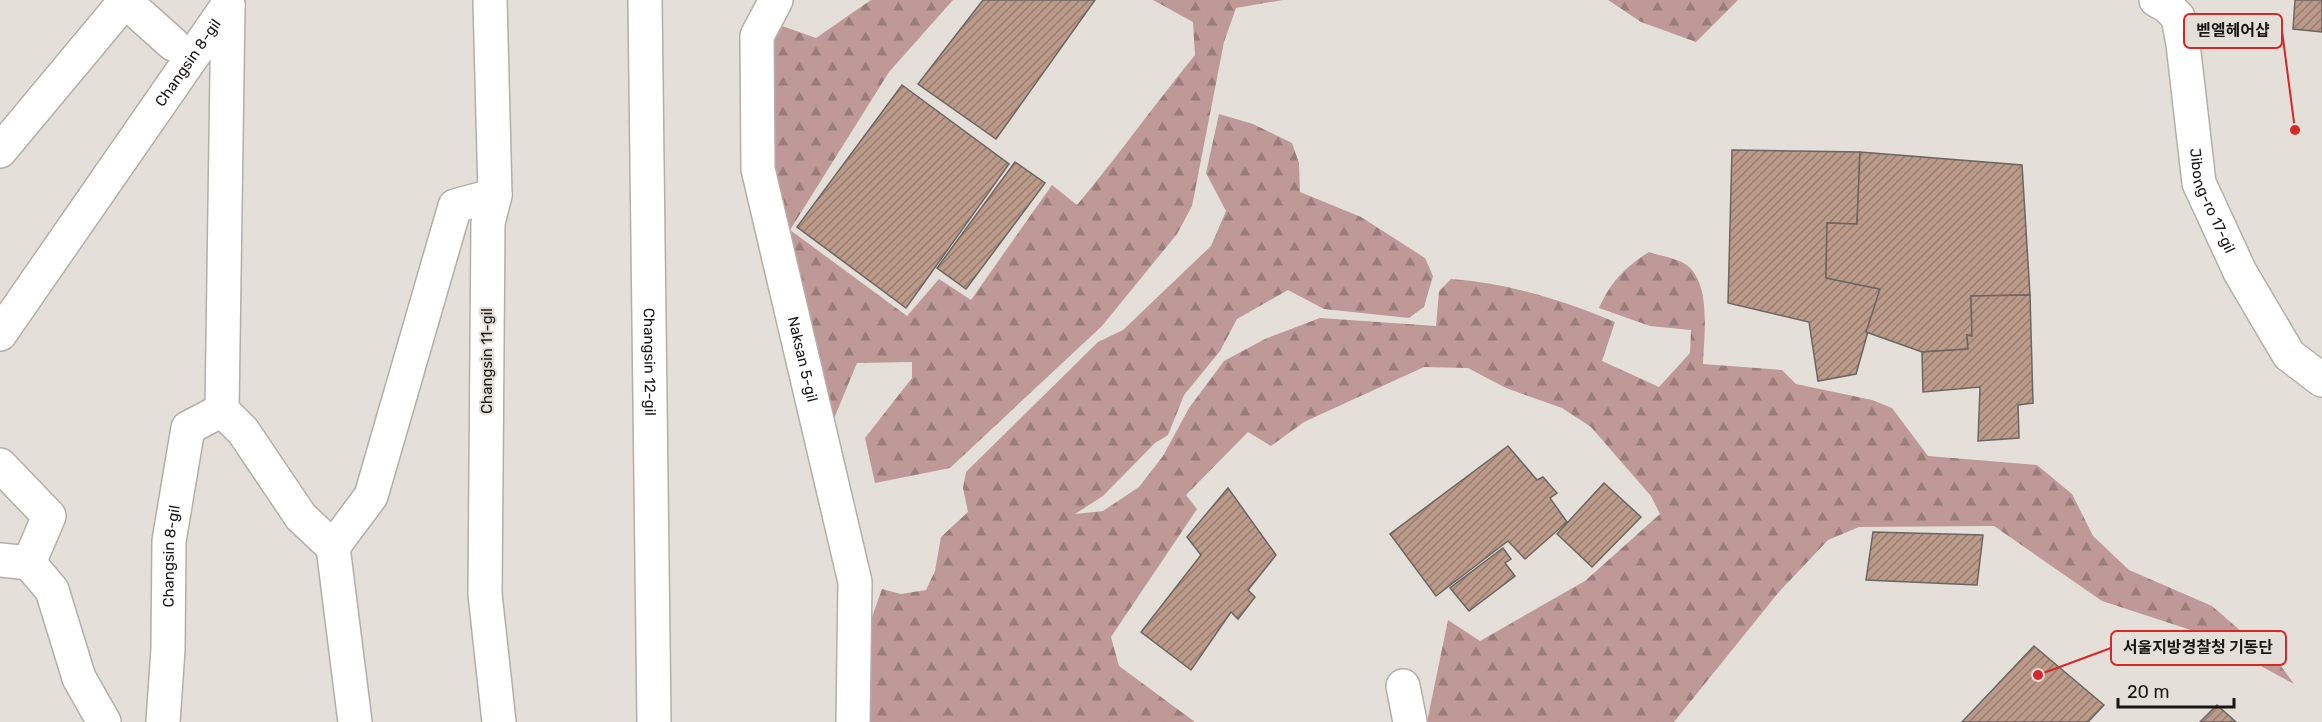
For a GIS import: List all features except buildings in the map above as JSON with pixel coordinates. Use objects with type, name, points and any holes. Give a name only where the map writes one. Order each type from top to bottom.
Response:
[{"type":"street","name":"Changsin 11-gil","points":[[490,0],[495,195],[489,223],[485,594],[499,722]]},
{"type":"street","name":"Changsin 12-gil","points":[[645,0],[654,722]]},
{"type":"street","name":"Naksan 5-gil","points":[[776,0],[757,36],[758,170],[855,582],[853,722]]},
{"type":"street","name":"Jibong-ro 17-gil","points":[[2156,0],[2167,6],[2178,17],[2199,183],[2240,272],[2289,355],[2322,380]]},
{"type":"street","points":[[0,152],[125,1],[173,44]]},
{"type":"street","name":"Changsin 8-gil","points":[[0,333],[228,5],[222,410],[188,429],[169,541],[168,649],[163,722]]},
{"type":"street","points":[[333,547],[371,496],[455,206],[495,195]]},
{"type":"street","points":[[222,410],[243,431],[301,517],[333,547],[355,722]]},
{"type":"street","points":[[0,465],[49,516],[15,562],[52,590],[79,678],[104,722]]},
{"type":"street","points":[[1403,686],[1410,722]]},
{"type":"green space","points":[[871,0],[953,0],[889,72],[790,230],[907,316],[939,279],[971,300],[1052,185],[1077,205],[1195,55],[1193,22],[1153,0],[1283,0],[1236,8],[1224,42],[1192,206],[1177,234],[1102,326],[950,468],[875,483],[865,438],[912,378],[912,362],[857,363],[833,421],[805,429],[799,418],[767,259],[767,50],[782,26],[816,38]]},
{"type":"green space","points":[[1608,0],[1738,0],[1696,42],[1641,22]]},
{"type":"green space","points":[[1219,114],[1253,124],[1292,143],[1299,163],[1300,192],[1361,217],[1425,258],[1433,276],[1424,307],[1409,318],[1324,309],[1288,290],[1237,319],[1220,351],[1184,395],[1168,435],[1155,443],[1103,496],[1075,514],[1103,511],[1139,487],[1163,456],[1189,408],[1224,361],[1265,339],[1320,318],[1436,326],[1439,291],[1451,279],[1493,284],[1535,294],[1615,322],[1602,361],[1659,387],[1690,353],[1691,330],[1650,326],[1599,308],[1608,290],[1620,276],[1649,252],[1685,264],[1694,272],[1703,296],[1705,325],[1703,364],[1782,370],[1796,384],[1872,400],[1892,408],[1928,456],[2037,465],[2072,494],[2093,536],[2129,570],[2212,606],[2281,666],[2294,684],[2200,633],[2102,601],[1994,526],[1859,527],[1828,540],[1778,593],[1674,722],[1427,722],[1448,620],[1480,641],[1585,581],[1660,514],[1651,496],[1591,427],[1562,408],[1506,388],[1468,368],[1424,367],[1304,422],[1271,446],[1248,432],[1186,495],[1197,509],[1111,637],[1119,666],[1195,722],[864,722],[872,617],[882,589],[901,594],[926,590],[935,571],[941,537],[968,512],[963,488],[966,472],[1098,342],[1123,330],[1211,246],[1226,211],[1206,173]]},
{"type":"place","name":"벧엘헤어샵","points":[[2295,130]]},
{"type":"place","name":"서울지방경찰청 기동단","points":[[2038,675]]}]
